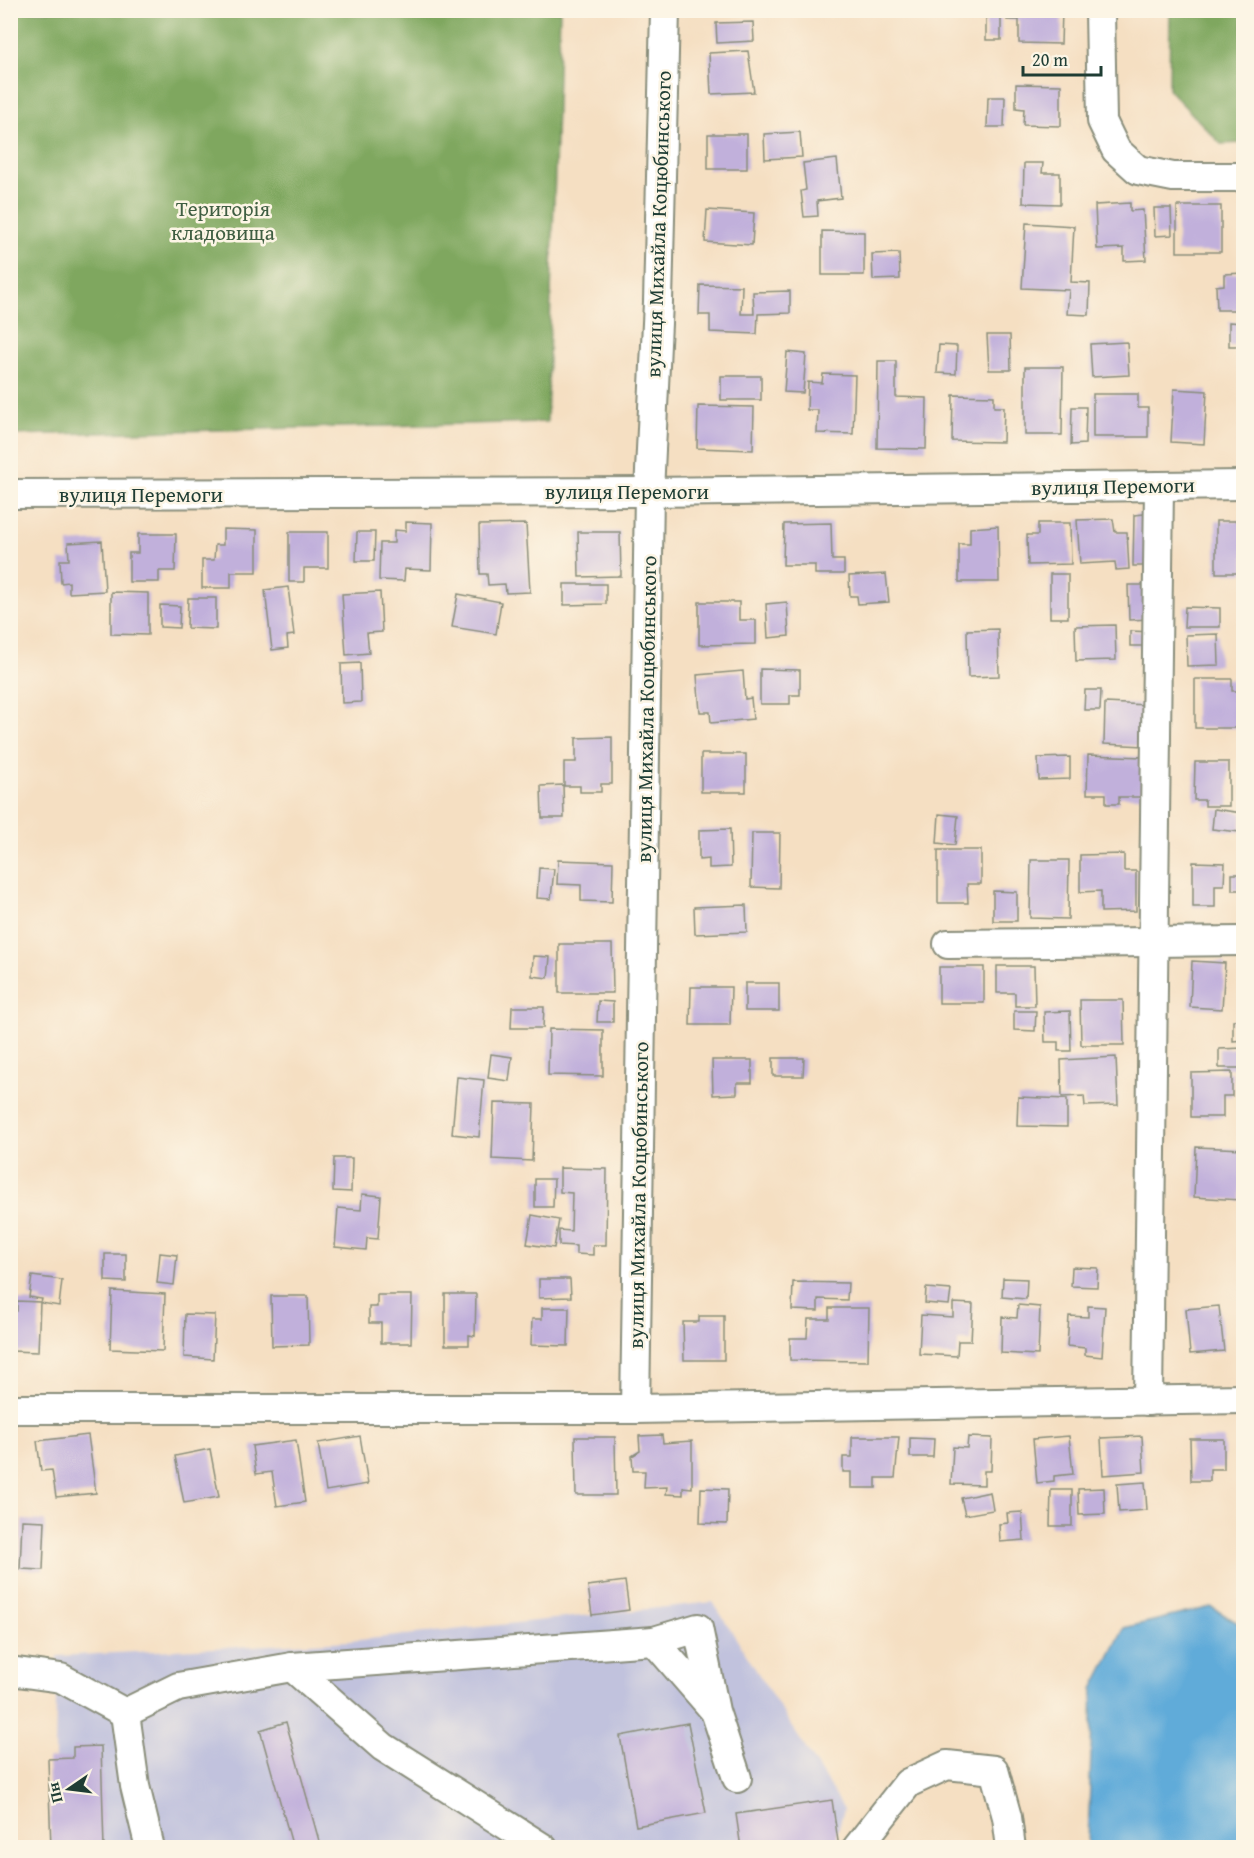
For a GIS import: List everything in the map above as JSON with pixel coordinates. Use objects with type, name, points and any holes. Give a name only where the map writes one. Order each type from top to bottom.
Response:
[{"type":"street","name":"вулиця Михайла Коцюбинського","points":[[635,1408],[649,492],[658,302],[664,10]]},
{"type":"street","points":[[1100,10],[1102,121],[1116,150],[1138,170],[1173,177],[1244,177]]},
{"type":"street","name":"вулиця Перемоги","points":[[10,494],[649,492],[1244,485]]},
{"type":"street","points":[[1148,1401],[1159,486]]},
{"type":"street","points":[[948,944],[1244,941]]},
{"type":"street","points":[[10,1409],[635,1408],[1244,1399]]},
{"type":"street","points":[[125,1713],[178,1687],[292,1667],[654,1641],[698,1628],[715,1711],[737,1778]]},
{"type":"street","points":[[654,1641],[715,1711]]},
{"type":"street","points":[[292,1667],[383,1747],[543,1848]]},
{"type":"street","points":[[10,1671],[61,1678],[125,1713]]},
{"type":"street","points":[[125,1713],[135,1786],[150,1848]]},
{"type":"street","points":[[857,1848],[908,1783],[947,1765],[994,1770],[1007,1817],[1011,1848]]},
{"type":"shaded area","points":[[713,1602],[844,1809],[833,1848],[53,1848],[57,1656],[350,1641]]},
{"type":"green space","name":"Територія кладовища","points":[[10,11],[560,11],[547,422],[11,435]]},
{"type":"green space","points":[[1170,11],[1243,11],[1243,143],[1221,144],[1169,90]]},
{"type":"water","points":[[1211,1607],[1243,1626],[1243,1847],[1088,1847],[1093,1689],[1124,1628]]},
{"type":"building","points":[[1007,10],[1062,10],[1061,44],[1019,43],[1019,20],[1007,20]]},
{"type":"building","points":[[986,13],[1001,13],[1001,40],[986,40]]},
{"type":"building","points":[[753,22],[754,41],[717,43],[716,23]]},
{"type":"building","points":[[748,51],[754,92],[711,94],[709,53]]},
{"type":"building","points":[[1016,84],[1061,85],[1061,126],[1023,125],[1024,109],[1016,108]]},
{"type":"building","points":[[988,97],[1005,97],[1004,127],[987,127]]},
{"type":"building","points":[[800,132],[802,157],[765,159],[764,134]]},
{"type":"building","points":[[708,134],[747,134],[747,169],[708,169]]},
{"type":"building","points":[[837,159],[841,198],[817,201],[818,216],[804,217],[801,191],[806,190],[803,163]]},
{"type":"building","points":[[1024,163],[1043,163],[1042,173],[1060,173],[1060,204],[1023,203]]},
{"type":"building","points":[[1130,203],[1130,211],[1143,210],[1146,260],[1124,261],[1124,248],[1097,249],[1095,205]]},
{"type":"building","points":[[1177,206],[1221,206],[1221,252],[1177,252]]},
{"type":"building","points":[[1154,208],[1171,208],[1172,235],[1155,236]]},
{"type":"building","points":[[707,210],[754,213],[752,245],[705,242]]},
{"type":"building","points":[[1026,223],[1074,226],[1071,282],[1090,283],[1089,315],[1067,314],[1069,290],[1022,288]]},
{"type":"building","points":[[822,231],[864,232],[864,275],[822,275]]},
{"type":"building","points":[[899,253],[900,279],[873,280],[872,254]]},
{"type":"building","points":[[1244,273],[1244,310],[1217,310],[1216,286],[1224,285],[1224,274]]},
{"type":"building","points":[[700,285],[742,286],[741,314],[754,314],[753,292],[790,291],[790,313],[758,314],[757,334],[710,332],[710,315],[699,315]]},
{"type":"building","points":[[1229,322],[1242,323],[1241,346],[1229,346]]},
{"type":"building","points":[[987,335],[1010,335],[1011,370],[989,370]]},
{"type":"building","points":[[1127,342],[1129,375],[1092,377],[1090,344]]},
{"type":"building","points":[[939,345],[957,346],[956,374],[937,373]]},
{"type":"building","points":[[787,352],[806,354],[803,393],[784,392]]},
{"type":"building","points":[[878,361],[896,361],[896,397],[927,398],[926,449],[877,448]]},
{"type":"building","points":[[1025,367],[1063,367],[1062,435],[1025,435]]},
{"type":"building","points":[[823,374],[855,375],[853,434],[817,433],[818,410],[807,410],[808,382],[822,383]]},
{"type":"building","points":[[721,376],[761,376],[761,400],[721,400]]},
{"type":"building","points":[[1174,389],[1207,391],[1204,444],[1171,442]]},
{"type":"building","points":[[1093,394],[1138,394],[1138,408],[1148,408],[1148,437],[1093,437]]},
{"type":"building","points":[[953,395],[994,396],[994,407],[1004,407],[1003,442],[952,441]]},
{"type":"building","points":[[698,406],[754,407],[753,450],[697,448]]},
{"type":"building","points":[[1072,407],[1086,407],[1085,444],[1071,445]]},
{"type":"building","points":[[1155,513],[1155,566],[1133,566],[1134,515]]},
{"type":"building","points":[[1113,519],[1115,532],[1127,532],[1129,569],[1116,570],[1115,562],[1080,564],[1077,520]]},
{"type":"building","points":[[1216,521],[1244,521],[1244,573],[1216,573]]},
{"type":"building","points":[[406,522],[432,523],[431,570],[405,569],[404,581],[379,580],[380,543],[394,543],[394,530],[406,531]]},
{"type":"building","points":[[831,523],[832,560],[844,560],[844,574],[815,574],[815,565],[783,565],[784,524]]},
{"type":"building","points":[[1038,523],[1070,523],[1071,564],[1028,565],[1027,535],[1038,535]]},
{"type":"building","points":[[526,524],[530,592],[506,593],[505,584],[488,585],[487,574],[480,574],[479,525]]},
{"type":"building","points":[[998,526],[999,582],[959,582],[959,544],[970,544],[970,528]]},
{"type":"building","points":[[223,529],[257,530],[257,572],[231,572],[231,588],[202,588],[202,560],[214,560],[215,545],[223,545]]},
{"type":"building","points":[[289,532],[328,532],[328,568],[304,568],[304,582],[289,582]]},
{"type":"building","points":[[357,532],[375,532],[374,561],[356,561]]},
{"type":"building","points":[[578,532],[620,532],[621,576],[579,577]]},
{"type":"building","points":[[138,534],[176,534],[175,571],[159,571],[159,582],[129,582],[129,553],[138,553]]},
{"type":"building","points":[[102,541],[105,591],[69,593],[69,582],[61,583],[60,560],[69,560],[68,543]]},
{"type":"building","points":[[886,574],[889,602],[858,604],[857,596],[850,596],[849,576]]},
{"type":"building","points":[[1050,574],[1068,574],[1068,618],[1050,618]]},
{"type":"building","points":[[564,584],[606,584],[606,604],[564,605]]},
{"type":"building","points":[[1128,585],[1150,585],[1151,619],[1129,620]]},
{"type":"building","points":[[288,587],[294,635],[287,636],[288,648],[272,650],[265,590]]},
{"type":"building","points":[[111,592],[148,593],[148,635],[111,634]]},
{"type":"building","points":[[380,592],[382,632],[367,633],[369,653],[346,655],[342,594]]},
{"type":"building","points":[[458,594],[501,602],[496,634],[452,627]]},
{"type":"building","points":[[188,598],[216,598],[216,629],[187,628]]},
{"type":"building","points":[[699,602],[739,602],[739,620],[756,620],[756,644],[699,645]]},
{"type":"building","points":[[787,602],[789,636],[768,638],[766,604]]},
{"type":"building","points":[[160,605],[180,606],[179,628],[160,627]]},
{"type":"building","points":[[1185,607],[1220,608],[1220,627],[1184,627]]},
{"type":"building","points":[[1115,625],[1116,660],[1076,661],[1075,626]]},
{"type":"building","points":[[998,629],[999,676],[968,677],[967,630]]},
{"type":"building","points":[[1130,631],[1153,632],[1153,646],[1130,646]]},
{"type":"building","points":[[1218,634],[1219,665],[1187,666],[1186,635]]},
{"type":"building","points":[[360,663],[361,702],[342,703],[341,664]]},
{"type":"building","points":[[760,669],[800,670],[800,695],[790,695],[790,704],[760,704]]},
{"type":"building","points":[[743,671],[745,699],[751,698],[753,719],[711,723],[710,712],[700,712],[697,675]]},
{"type":"building","points":[[1195,679],[1232,679],[1232,691],[1239,691],[1239,728],[1195,728]]},
{"type":"building","points":[[1085,690],[1101,690],[1100,710],[1084,710]]},
{"type":"building","points":[[1105,703],[1147,705],[1145,746],[1104,744]]},
{"type":"building","points":[[612,737],[612,784],[601,784],[601,792],[580,792],[580,786],[564,786],[564,762],[576,762],[576,738]]},
{"type":"building","points":[[701,754],[746,754],[746,792],[701,792]]},
{"type":"building","points":[[1088,755],[1143,757],[1142,797],[1119,797],[1119,804],[1106,804],[1106,794],[1087,794]]},
{"type":"building","points":[[1070,757],[1070,779],[1039,780],[1038,758]]},
{"type":"building","points":[[1195,762],[1229,762],[1229,806],[1205,806],[1205,800],[1194,800]]},
{"type":"building","points":[[563,785],[564,818],[542,818],[541,786]]},
{"type":"building","points":[[1214,809],[1242,813],[1240,832],[1212,829]]},
{"type":"building","points":[[939,814],[958,816],[955,845],[937,843]]},
{"type":"building","points":[[730,829],[731,867],[709,868],[709,859],[699,860],[699,830]]},
{"type":"building","points":[[752,833],[780,833],[779,888],[751,887]]},
{"type":"building","points":[[938,850],[981,850],[981,884],[967,884],[968,903],[938,903]]},
{"type":"building","points":[[1124,854],[1124,871],[1136,871],[1136,911],[1101,912],[1101,891],[1080,892],[1080,855]]},
{"type":"building","points":[[558,860],[613,862],[612,902],[581,901],[581,885],[557,884]]},
{"type":"building","points":[[1031,860],[1069,860],[1068,919],[1030,918]]},
{"type":"building","points":[[1193,862],[1225,863],[1224,885],[1215,885],[1215,907],[1193,907]]},
{"type":"building","points":[[539,868],[554,869],[551,899],[537,898]]},
{"type":"building","points":[[1232,874],[1244,874],[1244,890],[1232,890]]},
{"type":"building","points":[[993,891],[1017,892],[1017,921],[993,921]]},
{"type":"building","points":[[746,905],[747,932],[695,934],[694,907]]},
{"type":"building","points":[[559,944],[612,944],[613,993],[559,993]]},
{"type":"building","points":[[533,956],[550,957],[548,978],[532,976]]},
{"type":"building","points":[[1192,961],[1225,963],[1222,1009],[1190,1007]]},
{"type":"building","points":[[997,966],[1034,966],[1035,1006],[1015,1006],[1015,993],[997,993]]},
{"type":"building","points":[[939,967],[984,967],[984,1003],[939,1003]]},
{"type":"building","points":[[745,983],[779,983],[779,1011],[745,1011]]},
{"type":"building","points":[[691,987],[731,987],[730,1025],[690,1025]]},
{"type":"building","points":[[1080,1000],[1123,1000],[1124,1045],[1081,1045]]},
{"type":"building","points":[[598,1001],[613,1002],[613,1022],[597,1022]]},
{"type":"building","points":[[512,1007],[544,1007],[543,1028],[511,1028]]},
{"type":"building","points":[[1014,1011],[1036,1011],[1035,1031],[1014,1030]]},
{"type":"building","points":[[1070,1011],[1071,1051],[1058,1051],[1058,1042],[1045,1042],[1044,1012]]},
{"type":"building","points":[[1233,1020],[1244,1020],[1244,1040],[1233,1041]]},
{"type":"building","points":[[549,1029],[603,1030],[603,1076],[548,1075]]},
{"type":"building","points":[[1244,1048],[1244,1068],[1219,1068],[1219,1049]]},
{"type":"building","points":[[491,1054],[512,1057],[509,1081],[488,1078]]},
{"type":"building","points":[[1116,1057],[1118,1105],[1085,1106],[1084,1096],[1062,1097],[1061,1060]]},
{"type":"building","points":[[773,1058],[804,1058],[803,1076],[773,1076]]},
{"type":"building","points":[[712,1060],[752,1060],[752,1083],[737,1083],[737,1094],[713,1095]]},
{"type":"building","points":[[1232,1072],[1232,1096],[1223,1096],[1223,1117],[1191,1117],[1191,1073]]},
{"type":"building","points":[[457,1077],[484,1080],[479,1137],[452,1134]]},
{"type":"building","points":[[1018,1097],[1067,1099],[1067,1127],[1017,1126]]},
{"type":"building","points":[[494,1103],[534,1104],[532,1161],[492,1159]]},
{"type":"building","points":[[1196,1147],[1244,1149],[1240,1200],[1194,1197]]},
{"type":"building","points":[[334,1158],[352,1158],[351,1192],[333,1191]]},
{"type":"building","points":[[560,1168],[607,1169],[606,1245],[593,1245],[593,1255],[576,1254],[576,1246],[559,1245],[559,1230],[571,1231],[572,1193],[560,1192]]},
{"type":"building","points":[[535,1179],[554,1179],[553,1207],[535,1207]]},
{"type":"building","points":[[362,1194],[381,1196],[378,1239],[367,1238],[366,1250],[335,1247],[338,1208],[361,1210]]},
{"type":"building","points":[[532,1215],[559,1220],[554,1248],[527,1244]]},
{"type":"building","points":[[160,1253],[177,1255],[174,1285],[157,1283]]},
{"type":"building","points":[[105,1254],[126,1254],[126,1282],[105,1281]]},
{"type":"building","points":[[1072,1267],[1098,1268],[1097,1287],[1071,1286]]},
{"type":"building","points":[[32,1276],[62,1280],[59,1306],[41,1303],[42,1299],[29,1297]]},
{"type":"building","points":[[1003,1278],[1027,1279],[1026,1299],[1002,1297]]},
{"type":"building","points":[[539,1279],[570,1279],[571,1297],[539,1298]]},
{"type":"building","points":[[793,1282],[848,1283],[847,1300],[818,1299],[818,1311],[792,1310]]},
{"type":"building","points":[[926,1288],[951,1290],[949,1305],[925,1303]]},
{"type":"building","points":[[112,1291],[165,1294],[163,1351],[110,1349]]},
{"type":"building","points":[[445,1294],[476,1294],[475,1336],[469,1335],[469,1345],[445,1345]]},
{"type":"building","points":[[377,1295],[412,1295],[411,1343],[381,1343],[381,1323],[369,1323],[369,1307],[377,1307]]},
{"type":"building","points":[[271,1296],[308,1296],[309,1345],[272,1346]]},
{"type":"building","points":[[17,1301],[40,1302],[38,1352],[10,1351],[10,1311],[17,1311]]},
{"type":"building","points":[[953,1303],[973,1304],[971,1341],[958,1341],[957,1356],[919,1354],[921,1315],[953,1317]]},
{"type":"building","points":[[1018,1305],[1040,1307],[1038,1355],[1001,1353],[1002,1317],[1017,1318]]},
{"type":"building","points":[[1088,1306],[1105,1307],[1102,1357],[1085,1355],[1085,1348],[1067,1346],[1069,1316],[1088,1317]]},
{"type":"building","points":[[1219,1306],[1224,1351],[1190,1354],[1186,1309]]},
{"type":"building","points":[[542,1308],[569,1308],[568,1346],[531,1345],[532,1319],[542,1319]]},
{"type":"building","points":[[829,1308],[869,1308],[868,1361],[790,1360],[790,1338],[807,1338],[808,1319],[829,1319]]},
{"type":"building","points":[[185,1314],[215,1315],[213,1359],[184,1357]]},
{"type":"building","points":[[699,1316],[724,1316],[724,1360],[684,1360],[683,1322],[699,1322]]},
{"type":"building","points":[[88,1435],[96,1493],[56,1497],[52,1470],[41,1471],[37,1441]]},
{"type":"building","points":[[662,1435],[663,1443],[692,1441],[692,1488],[683,1487],[683,1495],[666,1494],[667,1487],[644,1488],[645,1471],[633,1471],[632,1456],[640,1451],[639,1436]]},
{"type":"building","points":[[360,1436],[368,1484],[326,1491],[318,1443]]},
{"type":"building","points":[[1069,1436],[1073,1474],[1054,1476],[1054,1481],[1037,1483],[1033,1439]]},
{"type":"building","points":[[1142,1436],[1144,1472],[1103,1475],[1101,1438]]},
{"type":"building","points":[[575,1437],[615,1437],[616,1495],[576,1495]]},
{"type":"building","points":[[852,1437],[899,1437],[895,1478],[876,1478],[876,1488],[851,1488],[851,1472],[843,1472],[843,1457],[852,1457]]},
{"type":"building","points":[[968,1437],[992,1438],[991,1471],[984,1471],[984,1485],[951,1484],[953,1447],[967,1448]]},
{"type":"building","points":[[910,1438],[934,1439],[933,1457],[910,1457]]},
{"type":"building","points":[[1190,1439],[1224,1439],[1224,1469],[1210,1469],[1210,1481],[1191,1481]]},
{"type":"building","points":[[296,1440],[305,1502],[277,1506],[272,1472],[256,1474],[252,1446]]},
{"type":"building","points":[[210,1449],[219,1497],[184,1503],[175,1456]]},
{"type":"building","points":[[1145,1482],[1147,1510],[1119,1512],[1117,1484]]},
{"type":"building","points":[[701,1488],[728,1489],[727,1524],[700,1523]]},
{"type":"building","points":[[1104,1488],[1105,1514],[1079,1515],[1078,1489]]},
{"type":"building","points":[[1051,1490],[1072,1490],[1072,1526],[1050,1526]]},
{"type":"building","points":[[990,1492],[993,1510],[965,1515],[961,1498]]},
{"type":"building","points":[[1022,1512],[1024,1540],[1000,1542],[999,1524],[1008,1523],[1007,1513]]},
{"type":"building","points":[[22,1520],[45,1521],[43,1570],[20,1569]]},
{"type":"building","points":[[625,1581],[629,1610],[592,1615],[588,1586]]},
{"type":"building","points":[[286,1722],[321,1848],[293,1848],[260,1730]]},
{"type":"building","points":[[688,1723],[706,1813],[636,1826],[620,1736]]},
{"type":"building","points":[[101,1746],[104,1848],[51,1848],[48,1759],[73,1758],[73,1747]]},
{"type":"building","points":[[832,1800],[839,1848],[741,1848],[736,1814]]}]
